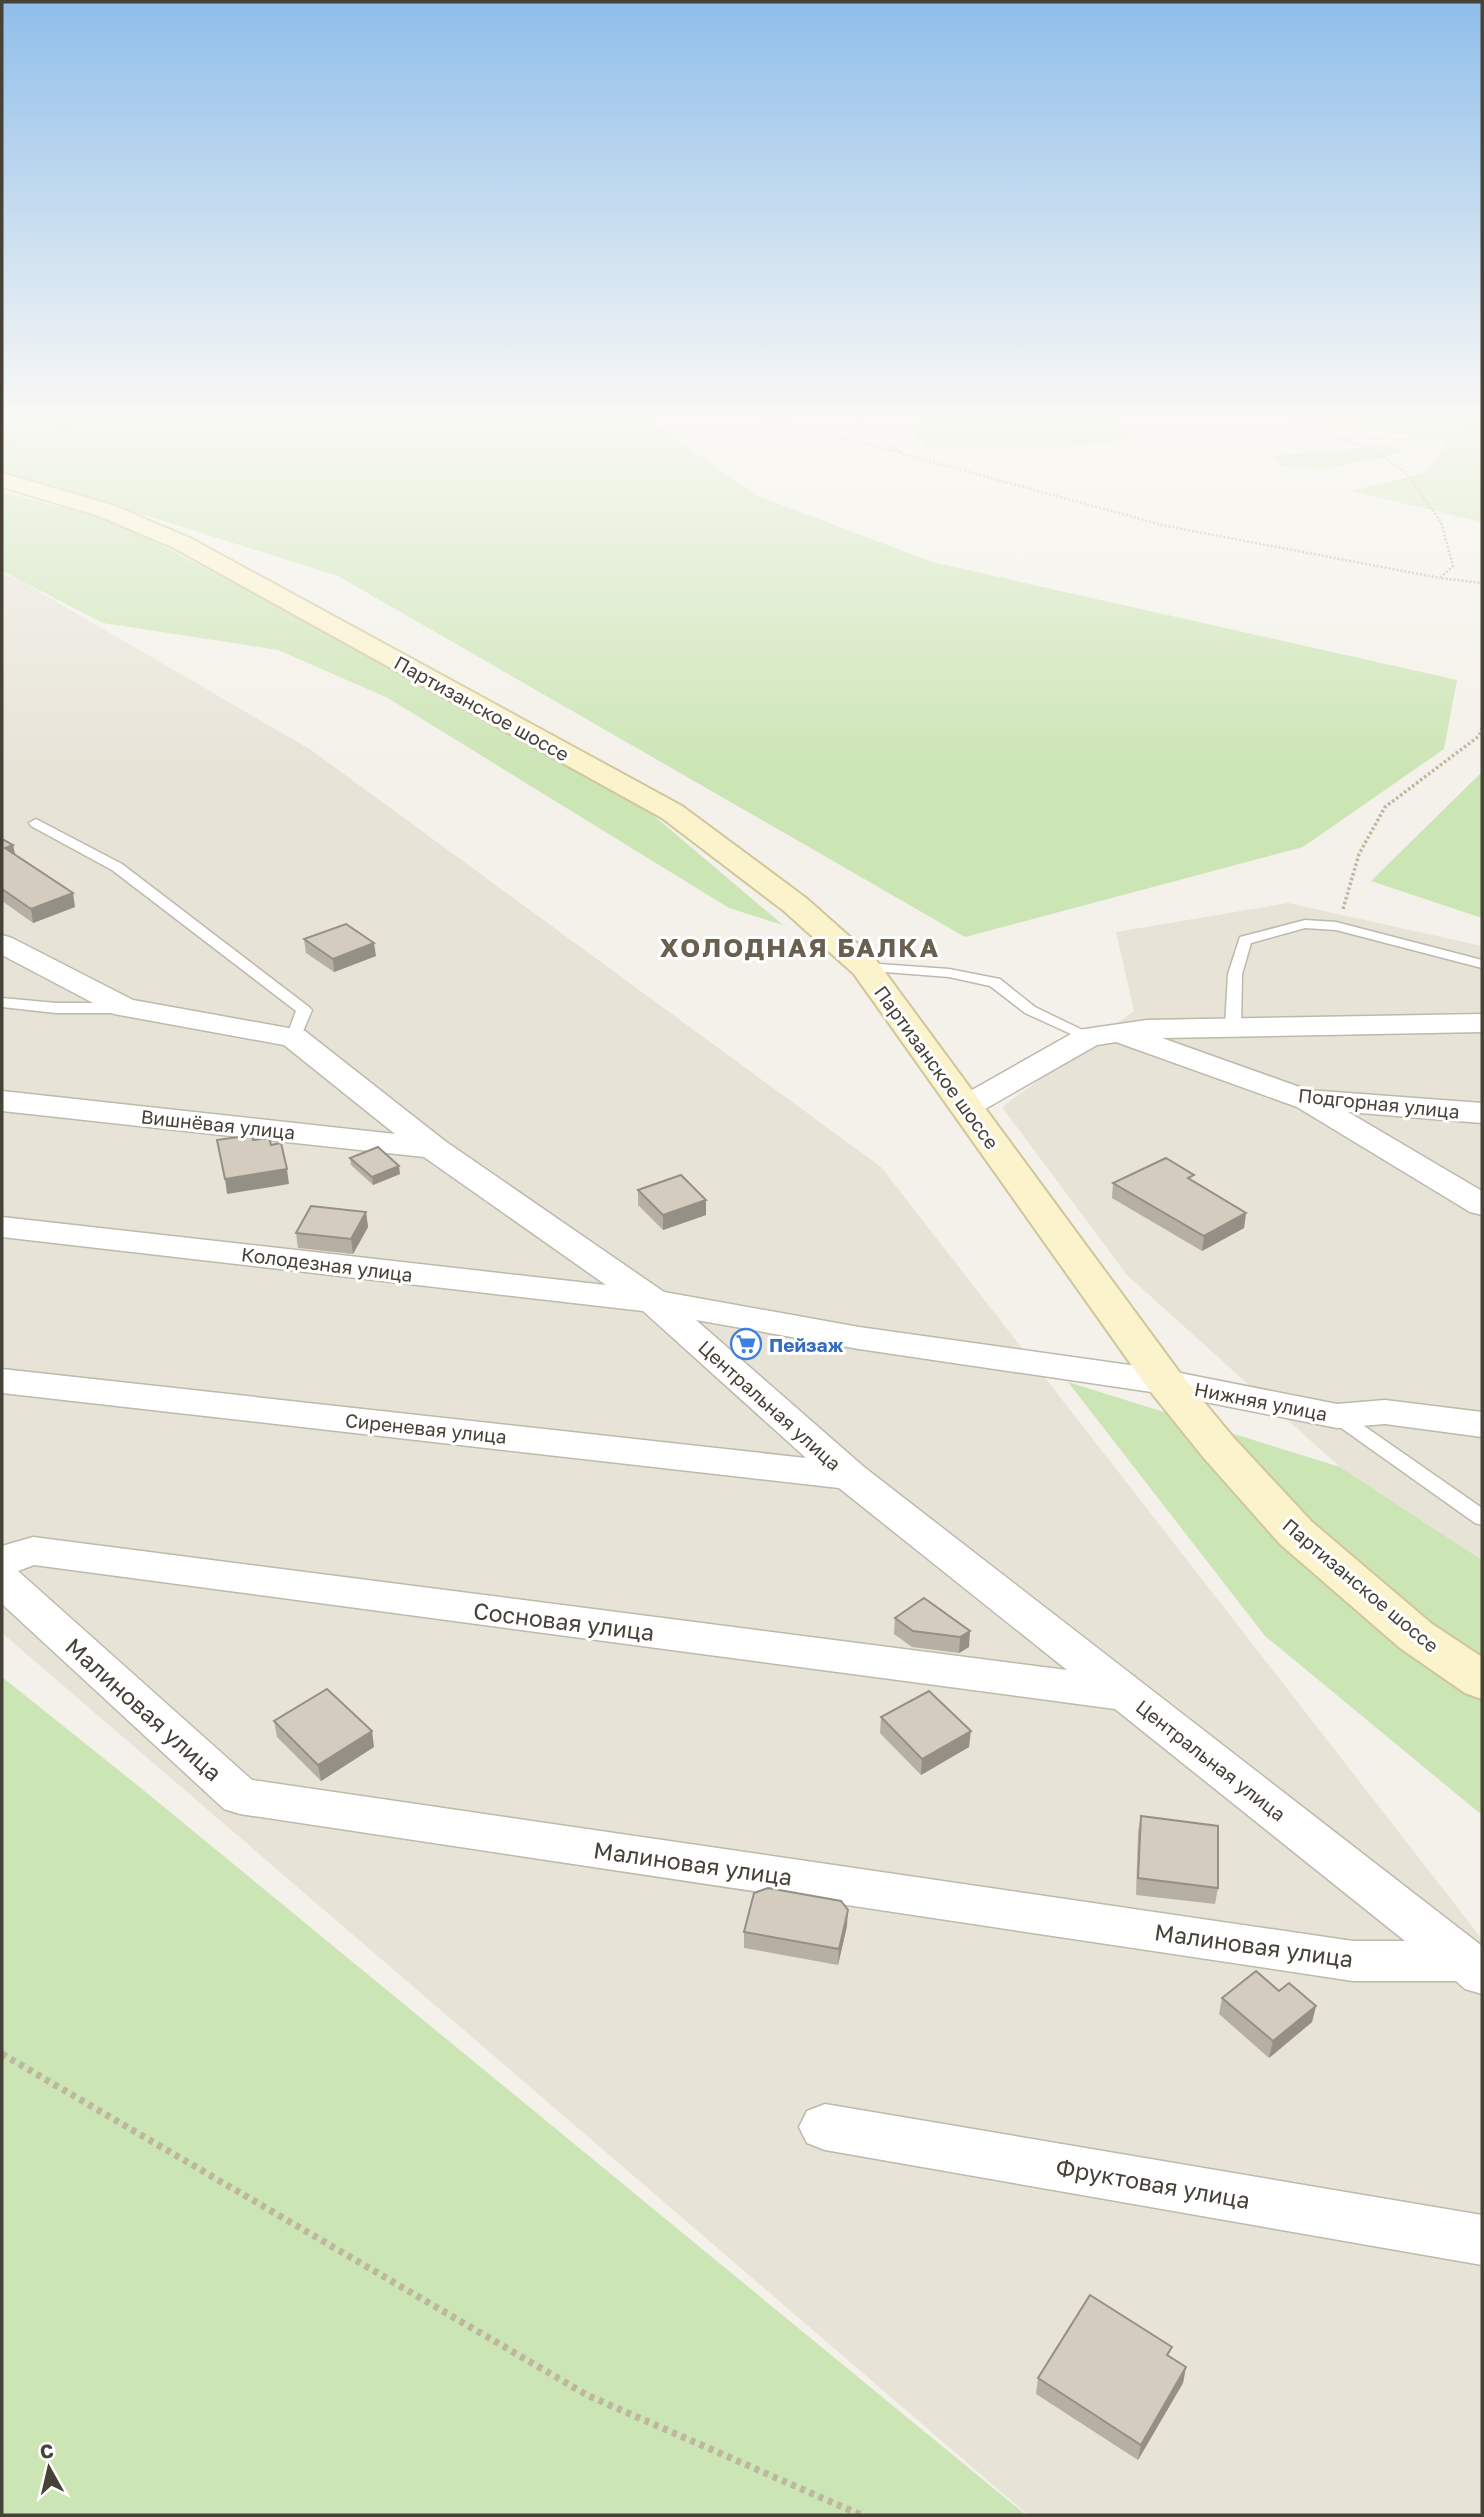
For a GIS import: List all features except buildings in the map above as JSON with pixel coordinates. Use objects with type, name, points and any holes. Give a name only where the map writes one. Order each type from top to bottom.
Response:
[{"type":"main road","name":"Партизанское шоссе","points":[[164,535],[672,812],[749,865],[819,922],[864,967],[1166,1382],[1218,1447],[1296,1533],[1416,1636],[1482,1681]]},
{"type":"street","name":"Центральная улица","points":[[2,944],[125,1008],[294,1038],[433,1148],[653,1301],[850,1476],[1474,1967]]},
{"type":"street","points":[[967,1106],[1103,1035],[1147,1029],[1482,1023]]},
{"type":"street","name":"Подгорная улица","points":[[1103,1035],[1304,1099],[1482,1114]]},
{"type":"street","points":[[1304,1099],[1482,1205]]},
{"type":"street","name":"Вишнёвая улица","points":[[2,1101],[433,1148]]},
{"type":"street","name":"Колодезная улица","points":[[2,1227],[653,1301],[859,1338],[1166,1382]]},
{"type":"street","name":"Сиреневая улица","points":[[2,1381],[850,1476]]},
{"type":"street","name":"Нижняя улица","points":[[1166,1382],[1337,1416],[1385,1412],[1482,1424]]},
{"type":"street","name":"Сосновая улица","points":[[2,1561],[33,1551],[1127,1695]]},
{"type":"street","name":"Малиновая улица","points":[[2,1580],[240,1796],[1353,1961],[1474,1967]]},
{"type":"street","name":"Фруктовая улица","points":[[825,2127],[1482,2240]]},
{"type":"lane","points":[[36,823],[117,867],[304,1010],[294,1038]]},
{"type":"lane","points":[[1233,1027],[1235,974],[1245,940],[1276,930],[1306,924],[1336,926],[1482,964]]},
{"type":"lane","points":[[864,967],[949,972],[995,982],[1030,1010],[1103,1035]]},
{"type":"lane","points":[[2,1003],[56,1008],[125,1008]]},
{"type":"lane","points":[[1337,1416],[1482,1518]]},
{"type":"path","points":[[1216,535],[1440,578],[1482,583]]},
{"type":"path","points":[[1440,578],[1453,566],[1445,535]]},
{"type":"path","points":[[1336,926],[1359,854],[1385,807],[1479,736],[1482,728]]},
{"type":"path","points":[[2,2054],[587,2395],[860,2515]]},
{"type":"shaded area","points":[[2,573],[26,584],[311,750],[881,1167],[1482,1939],[1482,2515],[1028,2515],[2,1633]]},
{"type":"shaded area","points":[[1288,903],[1482,946],[1482,1560],[1340,1467],[1127,1275],[1002,1107],[1134,1011],[1116,932]]},
{"type":"green space","points":[[2,535],[143,535],[394,667],[640,804],[783,925],[729,908],[388,698],[278,650],[103,623],[2,571]]},
{"type":"green space","points":[[209,535],[862,535],[932,562],[1457,680],[1444,749],[1303,847],[965,937],[338,576]]},
{"type":"green space","points":[[1482,772],[1482,918],[1371,881]]},
{"type":"green space","points":[[1068,1382],[1340,1467],[1482,1560],[1482,1815],[1265,1636]]},
{"type":"green space","points":[[2,1677],[142,1789],[1026,2515],[2,2515]]},
{"type":"place","name":"Пейзаж","points":[[746,1344]]},
{"type":"district","name":"ХОЛОДНАЯ БАЛКА","points":[[800,947]]}]
